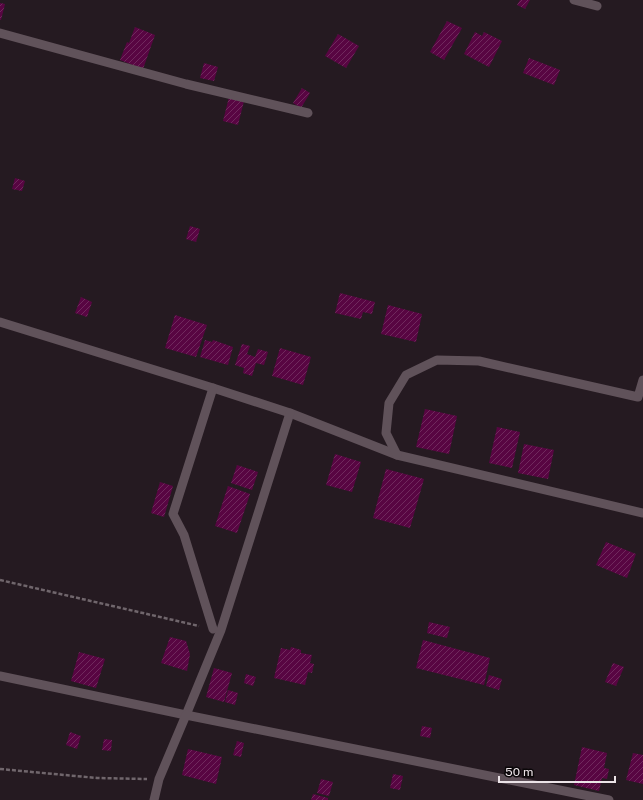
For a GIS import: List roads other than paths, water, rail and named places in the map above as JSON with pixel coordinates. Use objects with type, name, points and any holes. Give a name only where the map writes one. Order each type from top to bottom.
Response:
[{"type":"lane","points":[[574,0],[597,6]]},
{"type":"lane","points":[[0,33],[186,84],[308,113]]},
{"type":"lane","points":[[0,322],[290,413],[397,455],[643,513]]},
{"type":"lane","points":[[397,455],[386,433],[389,403],[406,375],[437,360],[479,361],[638,397],[643,380]]},
{"type":"lane","points":[[213,388],[172,514],[184,535],[213,629]]},
{"type":"lane","points":[[154,800],[159,779],[221,630],[290,413]]},
{"type":"lane","points":[[0,676],[609,800]]}]
